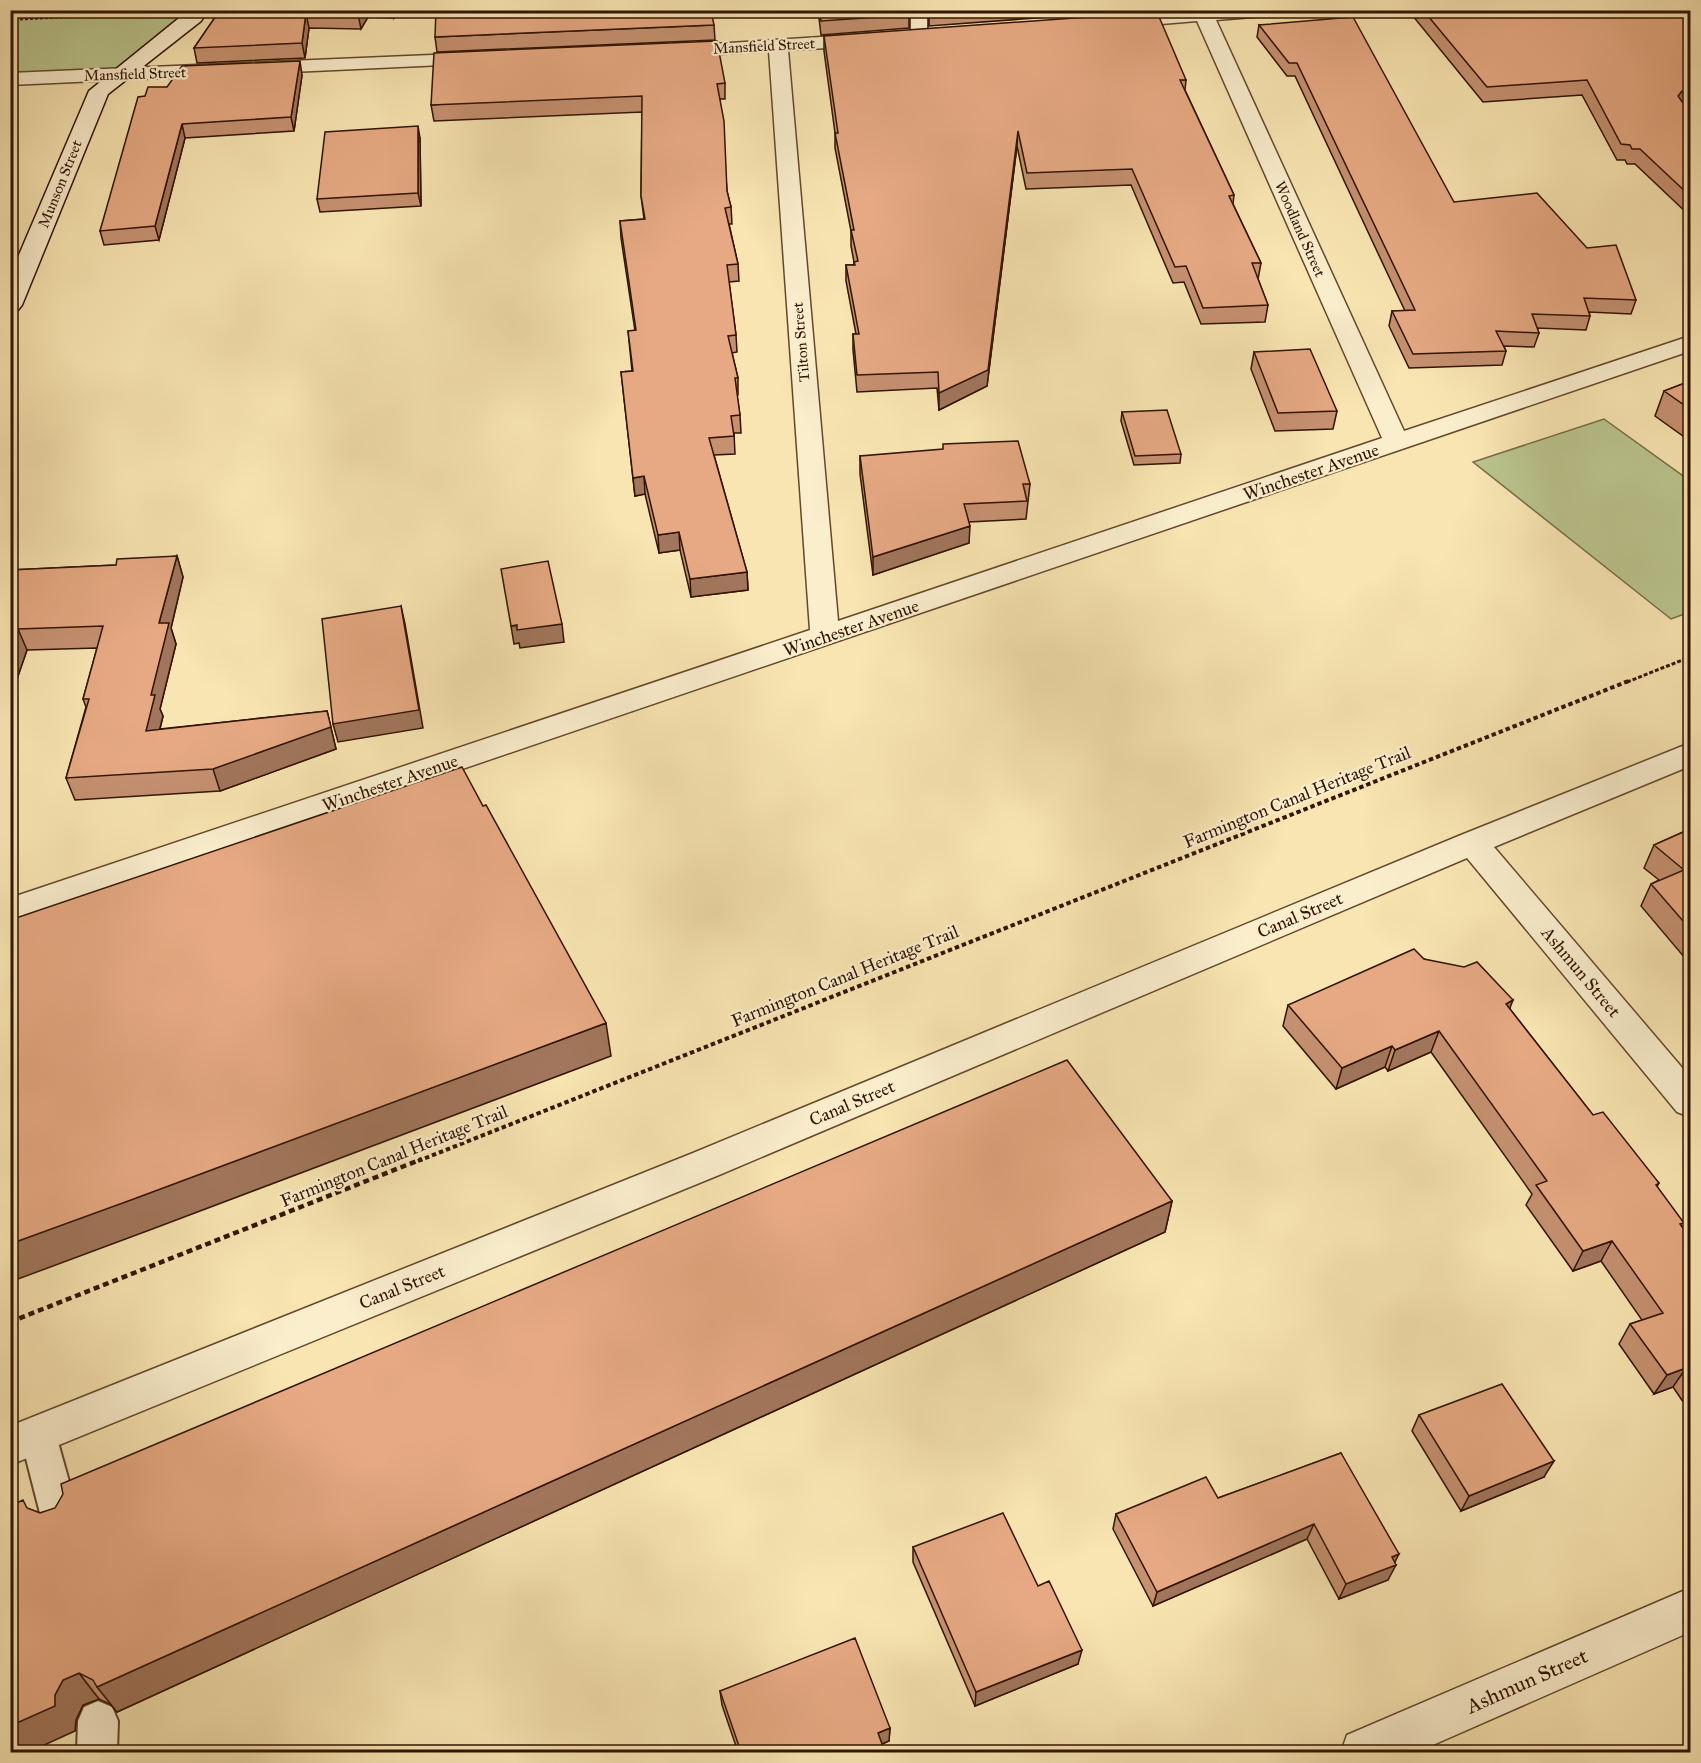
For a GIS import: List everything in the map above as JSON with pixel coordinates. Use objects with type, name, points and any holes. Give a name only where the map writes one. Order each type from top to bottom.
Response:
[{"type":"street","name":"Munson Street","points":[[10,305],[99,91],[194,18],[199,10]]},
{"type":"street","points":[[1094,24],[1265,10]]},
{"type":"street","name":"Woodland Street","points":[[1204,15],[1397,443]]},
{"type":"street","name":"Mansfield Street","points":[[649,52],[942,35]]},
{"type":"street","name":"Tilton Street","points":[[778,46],[825,638]]},
{"type":"street","name":"Mansfield Street","points":[[10,79],[499,58]]},
{"type":"street","name":"Winchester Avenue","points":[[10,911],[825,638],[1690,343]]},
{"type":"street","name":"Canal Street","points":[[24,1440],[706,1164],[1690,754]]},
{"type":"street","name":"Ashmun Street","points":[[1472,843],[1690,1101]]},
{"type":"street","name":"Ashmun Street","points":[[1364,1752],[1690,1610]]},
{"type":"lane","points":[[919,10],[919,37]]},
{"type":"lane","points":[[24,1440],[61,1521]]},
{"type":"path","points":[[10,20],[90,16],[108,10]]},
{"type":"path","name":"Farmington Canal Heritage Trail","points":[[10,1322],[1690,657]]},
{"type":"green space","points":[[11,11],[199,11],[123,74],[11,79]]},
{"type":"green space","points":[[1604,419],[1690,481],[1690,612],[1671,619],[1473,462]]},
{"type":"building","points":[[220,10],[360,10],[358,14],[306,13],[302,43],[194,48]]},
{"type":"building","points":[[436,10],[711,10],[714,25],[435,37]]},
{"type":"building","points":[[820,10],[909,10],[909,15],[821,21]]},
{"type":"building","points":[[930,10],[968,10],[930,13]]},
{"type":"building","points":[[1423,10],[1690,10],[1690,90],[1682,91],[1678,96],[1683,103],[1690,103],[1690,196],[1640,149],[1632,149],[1630,145],[1621,144],[1587,80],[1487,87]]},
{"type":"building","points":[[1157,12],[1186,80],[1180,80],[1234,195],[1229,196],[1261,263],[1252,263],[1268,305],[1203,308],[1186,266],[1175,267],[1132,169],[1027,173],[1018,131],[988,370],[939,393],[938,372],[857,375],[853,334],[859,334],[846,265],[855,265],[854,262],[858,261],[835,133],[838,133],[824,36]]},
{"type":"building","points":[[1353,17],[1454,202],[1537,193],[1587,248],[1616,245],[1636,300],[1584,298],[1590,316],[1532,314],[1539,333],[1496,331],[1506,351],[1413,354],[1392,311],[1415,310],[1297,63],[1289,63],[1259,25]]},
{"type":"building","points":[[717,41],[725,83],[717,84],[724,121],[727,191],[731,207],[725,208],[738,264],[727,265],[736,335],[728,336],[738,378],[735,378],[740,415],[731,416],[734,436],[709,438],[747,572],[690,579],[679,532],[658,535],[644,476],[633,478],[621,372],[633,371],[628,331],[636,330],[620,221],[645,219],[641,196],[642,96],[431,105],[434,53]]},
{"type":"building","points":[[300,61],[291,117],[182,124],[155,226],[100,231],[138,97],[145,96],[148,87],[167,87],[182,66]]},
{"type":"building","points":[[418,126],[418,193],[317,199],[325,132]]},
{"type":"building","points":[[1310,349],[1337,411],[1278,413],[1254,352]]},
{"type":"building","points":[[1690,381],[1690,409],[1664,391]]},
{"type":"building","points":[[1167,410],[1181,454],[1135,456],[1122,412]]},
{"type":"building","points":[[1018,441],[1030,484],[1023,484],[1027,501],[964,504],[970,526],[873,557],[860,456],[943,449],[943,444]]},
{"type":"building","points":[[177,556],[159,623],[169,623],[151,695],[155,695],[146,731],[327,711],[331,727],[213,769],[66,778],[89,699],[83,699],[103,626],[18,629],[10,650],[10,570],[116,565],[117,559]]},
{"type":"building","points":[[548,561],[562,624],[517,630],[517,625],[511,626],[501,569]]},
{"type":"building","points":[[401,606],[419,710],[333,724],[322,619]]},
{"type":"building","points":[[462,767],[483,806],[486,805],[606,1023],[10,1244],[10,920]]},
{"type":"building","points":[[1690,829],[1690,929],[1651,884],[1684,870],[1654,845]]},
{"type":"building","points":[[1414,949],[1424,959],[1464,967],[1477,962],[1513,1000],[1506,1004],[1593,1115],[1603,1112],[1659,1183],[1656,1185],[1684,1223],[1680,1224],[1690,1238],[1690,1375],[1686,1368],[1667,1375],[1630,1324],[1663,1313],[1612,1241],[1583,1251],[1536,1185],[1547,1181],[1439,1031],[1395,1050],[1392,1046],[1342,1068],[1288,1005]]},
{"type":"building","points":[[1067,1060],[1172,1201],[97,1687],[93,1680],[79,1673],[63,1680],[55,1695],[55,1706],[10,1726],[10,1506],[23,1500],[27,1508],[40,1513],[55,1508],[63,1494],[61,1484]]},
{"type":"building","points":[[1502,1384],[1554,1461],[1469,1496],[1419,1415]]},
{"type":"building","points":[[1341,1453],[1399,1554],[1392,1557],[1396,1565],[1346,1584],[1314,1524],[1157,1592],[1116,1514],[1206,1477],[1218,1498]]},
{"type":"building","points":[[1003,1513],[1038,1586],[1049,1581],[1082,1650],[976,1692],[913,1547]]},
{"type":"building","points":[[855,1638],[890,1728],[878,1733],[885,1752],[741,1752],[720,1691]]}]
